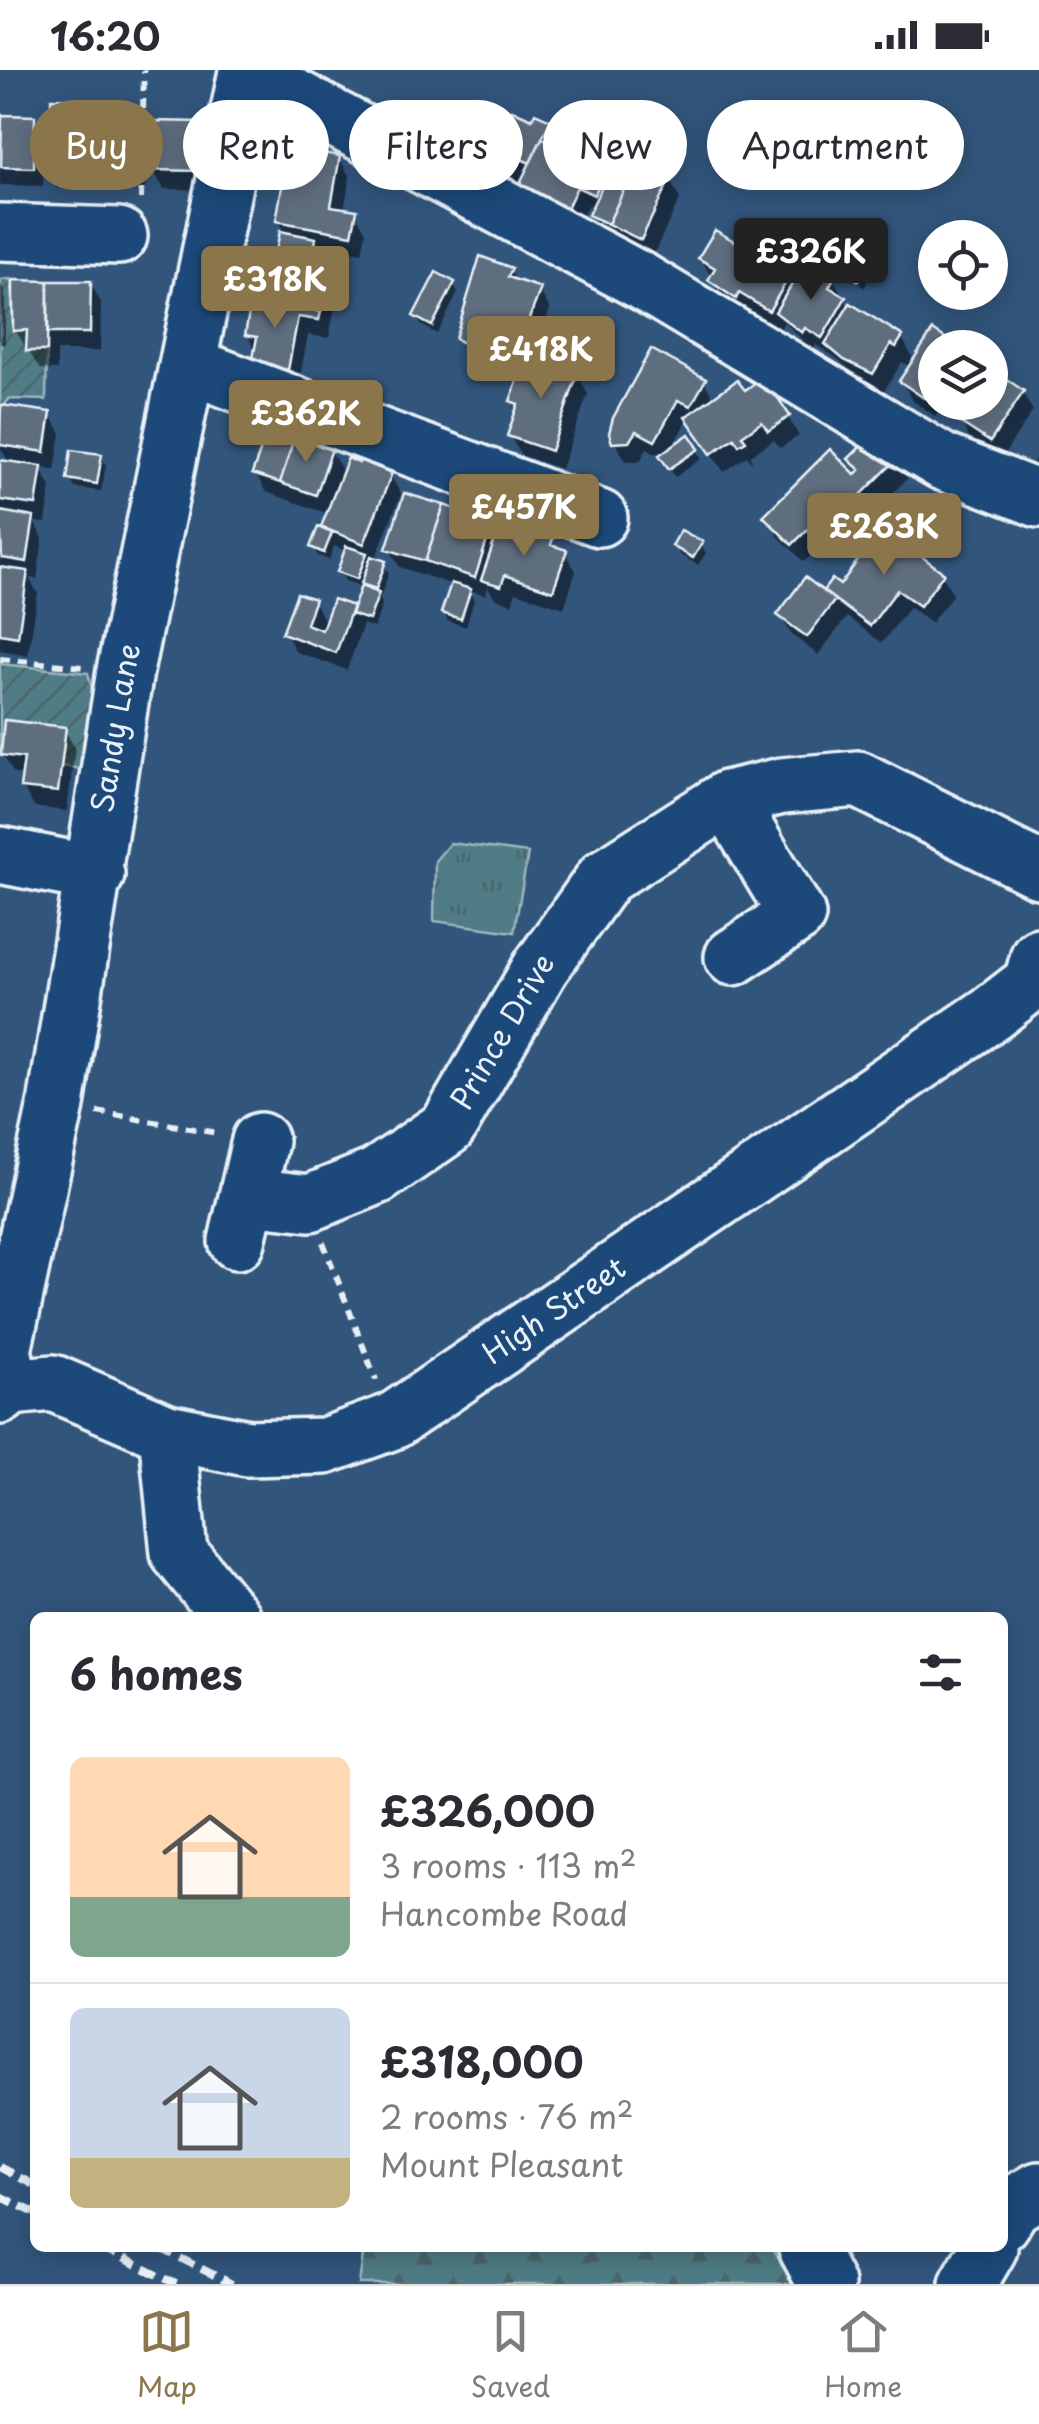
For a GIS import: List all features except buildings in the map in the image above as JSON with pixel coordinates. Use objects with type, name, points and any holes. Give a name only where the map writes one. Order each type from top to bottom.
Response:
[{"type":"street","points":[[247,72],[643,282],[943,462],[1039,499]]},
{"type":"street","name":"Sandy Lane","points":[[6,1391],[3,1350],[56,1106],[96,874],[125,671],[247,72]]},
{"type":"street","points":[[0,232],[129,227]]},
{"type":"street","points":[[188,365],[599,518]]},
{"type":"street","name":"Prince Drive","points":[[310,1204],[377,1176],[448,1127],[541,967],[605,876],[727,799],[782,786],[858,778],[1039,870]]},
{"type":"street","points":[[727,799],[797,915],[732,957]]},
{"type":"street","points":[[0,855],[96,874]]},
{"type":"street","name":"High Street","points":[[6,1391],[53,1383],[167,1432],[248,1448],[325,1446],[392,1420],[890,1085],[1037,976]]},
{"type":"street","points":[[260,1140],[243,1219],[310,1204]]},
{"type":"street","points":[[167,1432],[179,1553],[227,1612]]},
{"type":"street","points":[[1008,2213],[1012,2206],[1039,2190]]},
{"type":"street","points":[[808,2252],[826,2284]]},
{"type":"street","points":[[968,2284],[986,2252]]},
{"type":"path","points":[[129,227],[144,70]]},
{"type":"path","points":[[0,658],[125,671]]},
{"type":"path","points":[[56,1106],[260,1140]]},
{"type":"path","points":[[310,1204],[392,1420]]},
{"type":"green space","points":[[11,279],[13,330],[27,330],[27,351],[47,351],[46,400],[9,399],[0,412],[1,280]]},
{"type":"green space","points":[[0,664],[88,673],[93,693],[81,769],[61,766],[65,727],[5,720],[0,754]]},
{"type":"green space","points":[[450,843],[528,853],[514,932],[434,921],[435,861]]},
{"type":"green space","points":[[363,2252],[774,2252],[800,2284],[359,2284]]},
{"type":"railway","points":[[0,2167],[30,2182]]},
{"type":"railway","points":[[0,2196],[30,2211]]},
{"type":"railway","points":[[111,2252],[176,2284]]},
{"type":"railway","points":[[168,2252],[232,2284]]}]
